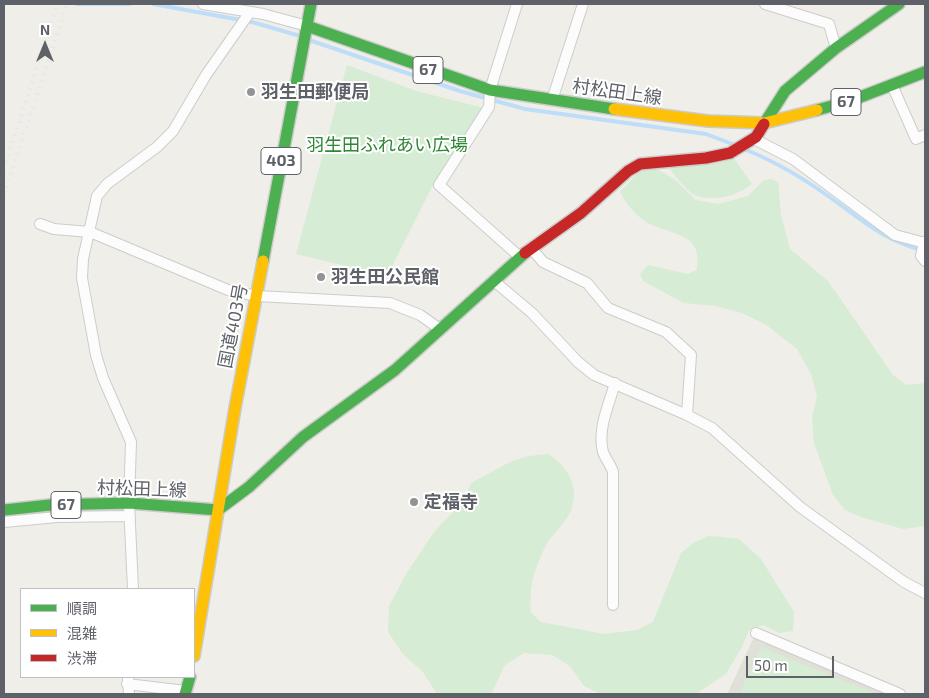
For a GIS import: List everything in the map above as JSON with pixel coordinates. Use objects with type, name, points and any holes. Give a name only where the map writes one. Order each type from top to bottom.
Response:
[{"type":"main road","name":"国道403号","points":[[195,650],[218,510],[311,4]]},
{"type":"main road","points":[[218,510],[249,487],[302,437],[395,370],[520,257],[581,214],[628,171],[640,164],[706,158],[734,151],[754,139],[785,92],[836,48],[899,4]]},
{"type":"main road","name":"村松田上線","points":[[307,26],[490,90],[708,121],[764,123],[850,101],[925,72]]},
{"type":"main road","name":"村松田上線","points":[[4,510],[50,505],[129,503],[218,510]]},
{"type":"main road","points":[[185,693],[190,678]]},
{"type":"street","points":[[204,4],[250,12],[265,9],[307,26]]},
{"type":"street","points":[[517,4],[490,90],[489,107],[439,185],[520,257]]},
{"type":"street","points":[[552,100],[583,4]]},
{"type":"street","points":[[765,4],[829,24],[836,48]]},
{"type":"street","points":[[133,588],[129,503],[131,442],[103,378],[82,278],[83,259],[97,196],[107,184],[157,147],[173,131],[250,12]]},
{"type":"street","points":[[892,85],[916,138],[925,135]]},
{"type":"street","points":[[754,139],[793,159],[895,234],[925,242],[923,259]]},
{"type":"street","points":[[40,224],[54,229],[90,232],[228,290],[257,296],[390,303],[420,315],[440,329]]},
{"type":"street","points":[[531,248],[543,262],[587,283],[608,308],[666,332],[691,355],[687,414]]},
{"type":"street","points":[[494,281],[532,313],[578,362],[594,375],[687,414],[712,428],[754,468],[800,507],[904,582],[925,593]]},
{"type":"street","points":[[613,605],[613,472],[609,461],[603,453],[602,426],[615,384]]},
{"type":"street","points":[[4,522],[57,517],[130,516]]},
{"type":"street","points":[[756,633],[900,694]]},
{"type":"street","points":[[130,694],[127,680],[185,693]]},
{"type":"shaded area","points":[[756,633],[900,694],[727,694]]},
{"type":"green space","name":"羽生田ふれあい広場","points":[[347,65],[416,91],[484,108],[433,185],[387,276],[296,254]]},
{"type":"green space","points":[[730,153],[752,184],[734,194],[719,198],[704,198],[693,194],[680,181],[666,162]]},
{"type":"green space","points":[[657,169],[674,179],[696,200],[718,204],[748,196],[764,180],[771,179],[778,182],[781,215],[790,249],[828,281],[893,375],[906,385],[925,383],[925,526],[903,529],[861,517],[845,510],[833,495],[814,443],[812,418],[817,396],[811,374],[797,349],[765,324],[742,313],[715,306],[684,303],[643,281],[640,274],[648,265],[688,274],[697,270],[698,258],[691,242],[684,237],[648,223],[632,210],[620,192],[640,170]]},
{"type":"green space","points":[[549,454],[567,472],[573,485],[574,493],[571,510],[547,544],[533,580],[531,613],[541,622],[604,634],[637,630],[653,622],[681,553],[693,543],[708,536],[739,539],[761,559],[794,612],[793,631],[779,633],[763,625],[749,630],[742,647],[726,674],[696,694],[601,694],[584,686],[570,666],[552,655],[524,653],[505,665],[491,694],[437,694],[423,672],[403,654],[388,632],[389,606],[408,571],[434,532],[464,500],[471,483],[512,461],[529,456]]},
{"type":"green space","points":[[761,647],[876,694],[739,694]]},
{"type":"waterway","points":[[77,4],[130,4]]},
{"type":"waterway","points":[[153,4],[252,22],[300,36]]},
{"type":"waterway","points":[[309,40],[460,91],[525,109],[706,134],[735,145]]},
{"type":"waterway","points":[[744,149],[804,180],[886,236],[921,250]]},
{"type":"railway","points":[[4,169],[57,4]]},
{"type":"railway","points":[[4,194],[67,4]]},
{"type":"traffic: fast","points":[[263,261],[311,4]]},
{"type":"traffic: fast","points":[[764,124],[785,91],[836,48],[899,4]]},
{"type":"traffic: fast","points":[[307,26],[490,90],[614,109]]},
{"type":"traffic: fast","points":[[817,110],[850,101],[925,72]]},
{"type":"traffic: fast","points":[[218,510],[249,487],[303,437],[395,370],[525,253]]},
{"type":"traffic: fast","points":[[4,510],[50,505],[129,503],[218,510]]},
{"type":"traffic: fast","points":[[185,694],[190,678]]},
{"type":"traffic: slow","points":[[614,109],[708,121],[764,123],[817,110]]},
{"type":"traffic: slow","points":[[195,650],[235,408],[263,261]]},
{"type":"traffic: jam","points":[[525,253],[581,213],[628,171],[640,164],[706,158],[730,153],[756,137],[764,124]]},
{"type":"place","name":"羽生田郵便局","points":[[251,92]]},
{"type":"place","name":"羽生田公民館","points":[[321,277]]},
{"type":"place","name":"定福寺","points":[[414,502]]}]
